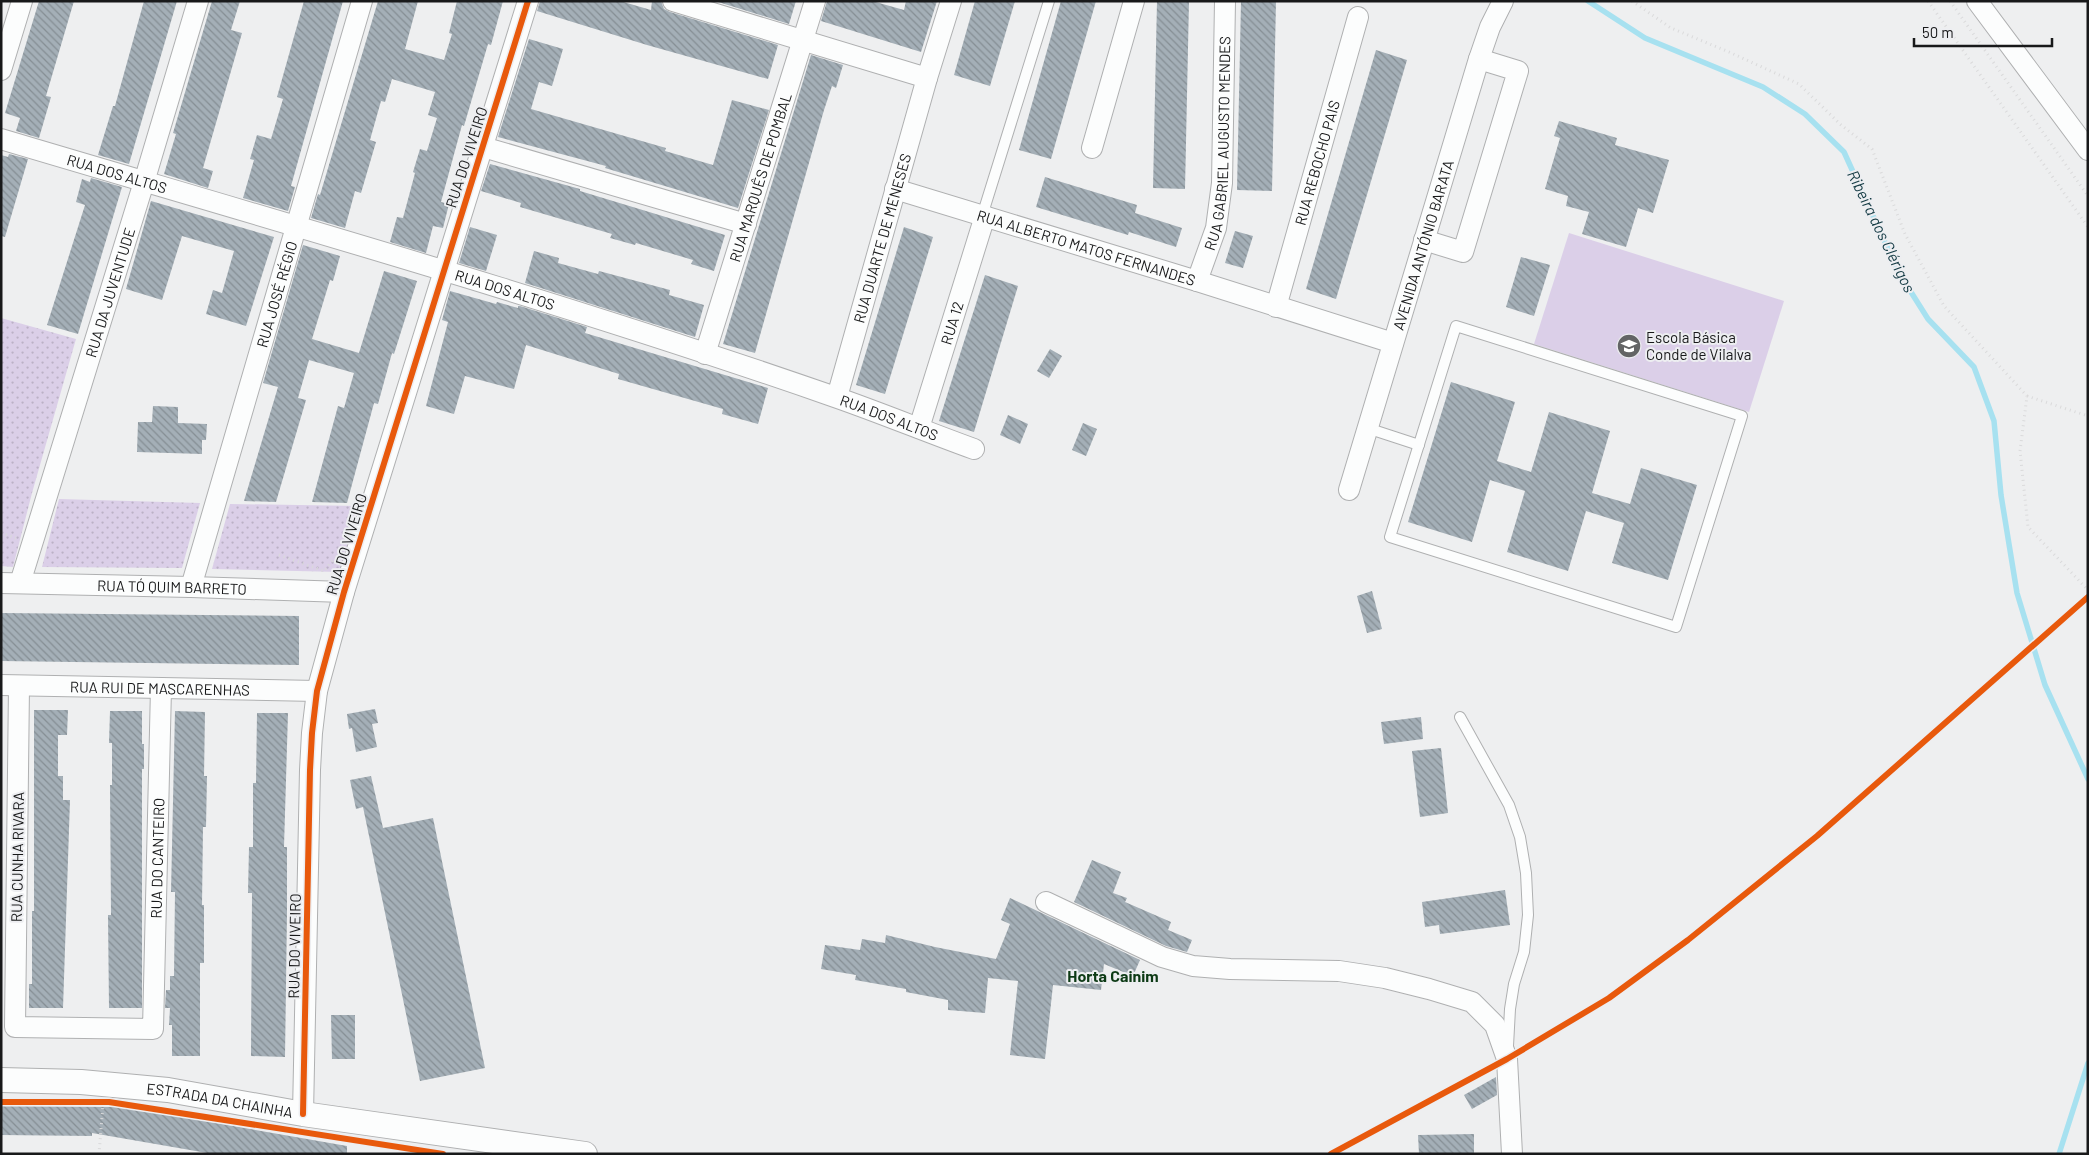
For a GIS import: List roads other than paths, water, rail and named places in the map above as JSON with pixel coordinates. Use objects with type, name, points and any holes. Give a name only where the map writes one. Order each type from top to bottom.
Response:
[{"type":"street","points":[[1,70],[22,1]]},
{"type":"street","name":"RUA DA JUVENTUDE","points":[[11,583],[144,182],[198,1]]},
{"type":"street","name":"RUA JOSÉ RÉGIO","points":[[191,587],[362,1]]},
{"type":"street","name":"RUA DO VIVEIRO","points":[[303,1114],[310,770],[317,691],[344,592],[528,1]]},
{"type":"street","points":[[673,1],[927,78]]},
{"type":"street","name":"RUA MARQUÊS DE POMBAL","points":[[705,354],[815,1]]},
{"type":"street","name":"RUA DUARTE DE MENESES","points":[[836,397],[927,78],[951,1]]},
{"type":"street","points":[[1092,148],[1134,1]]},
{"type":"street","name":"RUA GABRIEL AUGUSTO MENDES","points":[[1197,281],[1216,228],[1222,183],[1224,1]]},
{"type":"street","name":"AVENIDA ANTÓNIO BARATA","points":[[1349,490],[1479,59],[1490,27],[1503,1]]},
{"type":"street","points":[[1978,1],[2088,150]]},
{"type":"street","name":"RUA REBOCHO PAIS","points":[[1276,307],[1358,17]]},
{"type":"street","points":[[1424,240],[1463,252],[1518,71],[1479,59]]},
{"type":"street","name":"RUA DOS ALTOS","points":[[1,139],[296,227],[705,354],[836,397],[974,449]]},
{"type":"street","points":[[483,147],[746,224]]},
{"type":"street","name":"RUA ALBERTO MATOS FERNANDES","points":[[895,190],[1197,281],[1393,343]]},
{"type":"street","name":"RUA 12","points":[[919,428],[983,216]]},
{"type":"street","name":"RUA TÓ QUIM BARRETO","points":[[11,583],[344,592]]},
{"type":"street","name":"RUA RUI DE MASCARENHAS","points":[[10,686],[317,691]]},
{"type":"street","name":"RUA CUNHA RIVARA","points":[[10,686],[15,1027],[153,1029]]},
{"type":"street","name":"RUA DO CANTEIRO","points":[[153,1029],[161,688]]},
{"type":"street","points":[[1046,902],[1162,957],[1193,966],[1230,969],[1339,971],[1394,980],[1472,1002],[1495,1025],[1508,1059],[1512,1154]]},
{"type":"street","name":"ESTRADA DA CHAINHA","points":[[1,1080],[121,1084],[168,1090],[303,1114],[585,1154]]},
{"type":"lane","points":[[983,216],[1049,1]]},
{"type":"lane","points":[[1456,326],[1742,416],[1676,627],[1390,537],[1419,445],[1456,326]]},
{"type":"lane","points":[[1367,428],[1419,445]]},
{"type":"lane","points":[[1460,717],[1509,805],[1520,837],[1526,873],[1528,916],[1524,952],[1514,984],[1510,1009],[1508,1059]]},
{"type":"waterway","name":"Ribeira dos Clérigos","points":[[1588,1],[1645,38],[1763,87],[1805,114],[1844,152],[1899,273],[1928,319],[1974,367],[1994,421],[2001,495],[2017,593],[2045,685],[2088,779]]},
{"type":"waterway","name":"Ribeira dos Clérigos","points":[[2059,1154],[2088,1063]]},
{"type":"place","name":"Escola Básica Conde de Vilalva","points":[[1629,346]]},
{"type":"district","name":"Horta Cainim","points":[[1113,975]]}]
